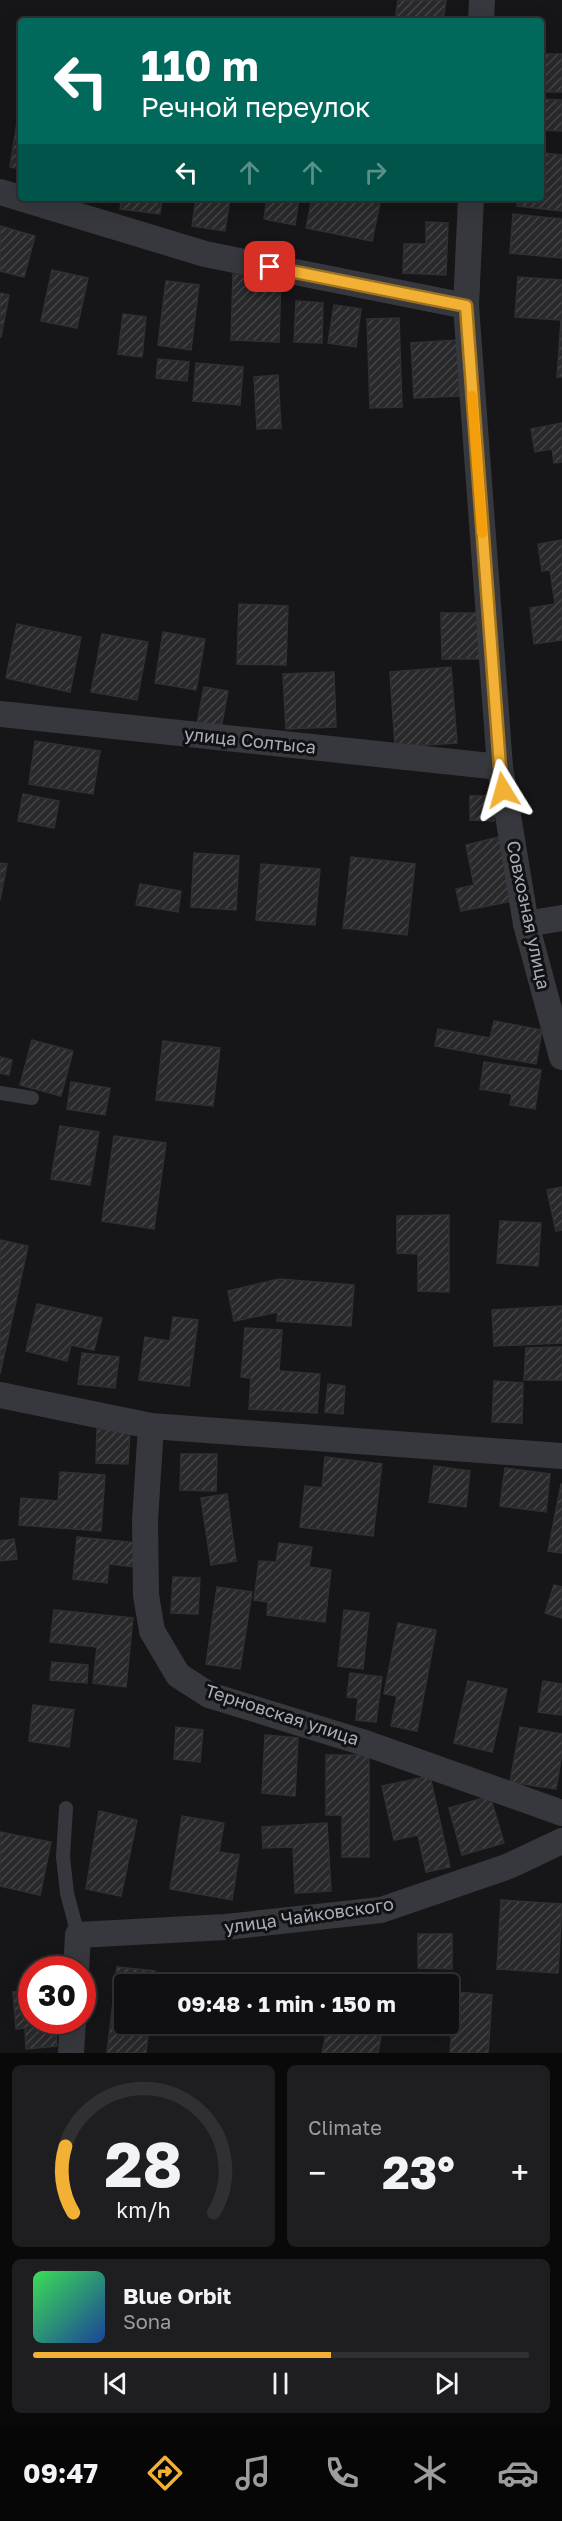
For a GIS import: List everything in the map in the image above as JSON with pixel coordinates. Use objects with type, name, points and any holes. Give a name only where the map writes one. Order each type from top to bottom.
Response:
[{"type":"street","points":[[481,18],[482,0]]},
{"type":"street","points":[[0,192],[18,197]]},
{"type":"street","points":[[30,201],[205,254],[466,306]]},
{"type":"street","name":"Совхозная улица","points":[[471,201],[466,306],[500,767],[526,924],[562,1057]]},
{"type":"street","name":"улица Солтыса","points":[[0,714],[500,767]]},
{"type":"street","points":[[526,924],[562,918]]},
{"type":"street","points":[[0,1395],[151,1426],[562,1456]]},
{"type":"street","name":"Терновская улица","points":[[151,1426],[145,1520],[146,1595],[152,1631],[178,1675],[209,1695],[368,1744],[562,1813]]},
{"type":"street","name":"улица Чайковского","points":[[78,1935],[226,1928],[381,1910],[509,1866],[562,1841]]},
{"type":"street","points":[[77,1956],[78,1935]]},
{"type":"street","points":[[71,2053],[72,2034]]},
{"type":"lane","points":[[0,1093],[32,1098]]},
{"type":"lane","points":[[66,1808],[63,1857],[67,1893],[78,1935]]},
{"type":"building","points":[[398,0],[446,0],[443,18],[395,18]]},
{"type":"building","points":[[544,54],[562,54],[562,92],[544,92]]},
{"type":"building","points":[[544,99],[562,100],[562,131],[544,130]]},
{"type":"building","points":[[18,116],[18,168],[10,167]]},
{"type":"building","points":[[544,153],[562,155],[562,211],[517,206],[518,201],[544,201]]},
{"type":"building","points":[[121,201],[162,201],[160,214],[120,209]]},
{"type":"building","points":[[196,201],[230,201],[225,231],[192,226]]},
{"type":"building","points":[[267,201],[299,201],[295,225],[264,219]]},
{"type":"building","points":[[311,201],[380,201],[372,241],[306,228]]},
{"type":"building","points":[[513,214],[562,219],[562,258],[510,253]]},
{"type":"building","points":[[426,222],[448,223],[446,275],[403,273],[404,244],[426,244]]},
{"type":"building","points":[[0,226],[35,236],[24,277],[0,271]]},
{"type":"building","points":[[52,270],[88,278],[77,328],[41,321]]},
{"type":"building","points":[[233,274],[281,275],[279,342],[231,340]]},
{"type":"building","points":[[518,277],[562,280],[562,377],[557,377],[561,320],[515,317]]},
{"type":"building","points":[[166,281],[199,285],[191,350],[158,345]]},
{"type":"building","points":[[0,293],[9,295],[1,337],[0,337]]},
{"type":"building","points":[[296,301],[323,303],[322,343],[294,342]]},
{"type":"building","points":[[334,305],[361,309],[356,347],[328,343]]},
{"type":"building","points":[[123,314],[146,317],[142,357],[118,354]]},
{"type":"building","points":[[399,318],[402,407],[370,408],[367,319]]},
{"type":"building","points":[[457,340],[460,396],[414,398],[411,343]]},
{"type":"building","points":[[158,359],[189,362],[187,381],[156,378]]},
{"type":"building","points":[[196,363],[243,367],[240,405],[193,401]]},
{"type":"building","points":[[278,375],[281,428],[257,429],[254,377]]},
{"type":"building","points":[[562,423],[562,462],[554,463],[552,449],[535,452],[531,429]]},
{"type":"building","points":[[562,540],[562,640],[534,644],[530,608],[555,604],[550,570],[542,571],[538,544]]},
{"type":"building","points":[[239,604],[288,606],[286,665],[237,664]]},
{"type":"building","points":[[441,613],[480,613],[481,659],[442,659]]},
{"type":"building","points":[[17,624],[81,637],[70,692],[6,678]]},
{"type":"building","points":[[163,632],[205,639],[196,690],[155,683]]},
{"type":"building","points":[[102,634],[148,642],[137,700],[91,692]]},
{"type":"building","points":[[451,667],[457,743],[395,747],[390,672]]},
{"type":"building","points":[[334,672],[336,727],[286,729],[283,674]]},
{"type":"building","points":[[204,687],[228,691],[221,728],[197,724]]},
{"type":"building","points":[[35,741],[100,751],[93,794],[29,784]]},
{"type":"building","points":[[23,794],[59,801],[54,828],[18,821]]},
{"type":"building","points":[[470,796],[495,796],[494,821],[470,820]]},
{"type":"building","points":[[499,837],[512,901],[461,911],[456,889],[474,885],[466,845]]},
{"type":"building","points":[[194,853],[239,856],[236,910],[191,907]]},
{"type":"building","points":[[351,857],[415,864],[407,935],[343,928]]},
{"type":"building","points":[[0,863],[7,864],[0,900]]},
{"type":"building","points":[[261,864],[320,869],[315,925],[256,920]]},
{"type":"building","points":[[140,884],[181,891],[178,912],[136,905]]},
{"type":"building","points":[[494,1021],[542,1030],[536,1064],[435,1046],[438,1029],[490,1038]]},
{"type":"building","points":[[32,1040],[73,1051],[61,1096],[20,1085]]},
{"type":"building","points":[[163,1041],[220,1048],[213,1106],[156,1100]]},
{"type":"building","points":[[0,1057],[12,1060],[9,1075],[0,1073]]},
{"type":"building","points":[[484,1062],[541,1070],[535,1109],[510,1105],[512,1094],[480,1089]]},
{"type":"building","points":[[71,1082],[110,1088],[105,1115],[67,1109]]},
{"type":"building","points":[[60,1126],[99,1132],[90,1185],[51,1179]]},
{"type":"building","points":[[114,1136],[166,1143],[154,1229],[102,1221]]},
{"type":"building","points":[[562,1187],[562,1230],[556,1231],[547,1190]]},
{"type":"building","points":[[449,1215],[449,1292],[418,1291],[418,1254],[397,1253],[397,1216]]},
{"type":"building","points":[[500,1221],[541,1223],[538,1266],[497,1263]]},
{"type":"building","points":[[0,1240],[28,1246],[0,1374]]},
{"type":"building","points":[[279,1279],[354,1285],[351,1326],[277,1321],[278,1312],[234,1321],[228,1291]]},
{"type":"building","points":[[37,1304],[102,1318],[94,1350],[71,1345],[67,1361],[26,1351]]},
{"type":"building","points":[[562,1306],[562,1343],[494,1346],[492,1310]]},
{"type":"building","points":[[173,1317],[198,1320],[189,1386],[139,1380],[145,1337],[170,1341]]},
{"type":"building","points":[[245,1328],[282,1330],[279,1371],[320,1374],[317,1413],[249,1409],[251,1378],[241,1377]]},
{"type":"building","points":[[562,1347],[562,1380],[524,1380],[526,1348]]},
{"type":"building","points":[[82,1353],[119,1357],[115,1388],[78,1384]]},
{"type":"building","points":[[494,1381],[523,1383],[522,1423],[492,1422]]},
{"type":"building","points":[[328,1384],[345,1386],[343,1414],[325,1412]]},
{"type":"building","points":[[97,1429],[130,1430],[128,1464],[96,1463]]},
{"type":"building","points":[[181,1454],[217,1454],[216,1491],[180,1490]]},
{"type":"building","points":[[325,1457],[382,1464],[373,1536],[300,1527],[305,1486],[322,1488]]},
{"type":"building","points":[[434,1466],[470,1471],[466,1507],[429,1502]]},
{"type":"building","points":[[505,1468],[550,1474],[546,1512],[500,1506]]},
{"type":"building","points":[[60,1472],[105,1475],[101,1531],[19,1525],[21,1498],[58,1501]]},
{"type":"building","points":[[562,1485],[562,1553],[548,1551]]},
{"type":"building","points":[[227,1494],[236,1561],[211,1565],[201,1498]]},
{"type":"building","points":[[77,1537],[138,1543],[135,1567],[109,1564],[107,1583],[73,1579]]},
{"type":"building","points":[[14,1539],[17,1559],[0,1561],[0,1541]]},
{"type":"building","points":[[279,1543],[312,1547],[309,1567],[331,1570],[325,1622],[267,1615],[268,1602],[254,1600],[259,1561],[276,1562]]},
{"type":"building","points":[[173,1577],[200,1578],[198,1614],[171,1613]]},
{"type":"building","points":[[554,1585],[562,1587],[562,1618],[545,1613]]},
{"type":"building","points":[[217,1587],[252,1592],[240,1669],[206,1664]]},
{"type":"building","points":[[54,1610],[133,1618],[126,1687],[93,1683],[97,1647],[50,1642]]},
{"type":"building","points":[[344,1610],[369,1613],[363,1669],[338,1666]]},
{"type":"building","points":[[398,1623],[436,1630],[417,1731],[391,1726],[397,1696],[384,1694]]},
{"type":"building","points":[[52,1662],[88,1665],[87,1683],[50,1680]]},
{"type":"building","points":[[350,1673],[382,1677],[376,1722],[356,1720],[358,1698],[347,1697]]},
{"type":"building","points":[[468,1681],[507,1689],[492,1752],[454,1743]]},
{"type":"building","points":[[543,1681],[562,1684],[561,1715],[538,1712]]},
{"type":"building","points":[[33,1705],[74,1710],[69,1747],[29,1741]]},
{"type":"building","points":[[176,1727],[203,1730],[200,1762],[174,1759]]},
{"type":"building","points":[[520,1727],[562,1734],[562,1753],[556,1789],[510,1782]]},
{"type":"building","points":[[265,1735],[298,1738],[295,1796],[262,1793]]},
{"type":"building","points":[[326,1755],[369,1755],[369,1857],[342,1857],[342,1815],[326,1815]]},
{"type":"building","points":[[430,1776],[450,1867],[426,1872],[418,1835],[394,1840],[382,1786]]},
{"type":"building","points":[[490,1796],[504,1843],[462,1855],[449,1808]]},
{"type":"building","points":[[99,1811],[137,1820],[121,1896],[86,1889]]},
{"type":"building","points":[[182,1816],[224,1823],[219,1852],[239,1855],[232,1900],[170,1889]]},
{"type":"building","points":[[327,1823],[331,1891],[295,1893],[293,1847],[263,1848],[262,1827]]},
{"type":"building","points":[[0,1832],[51,1842],[40,1895],[0,1886]]},
{"type":"building","points":[[501,1900],[562,1904],[558,1973],[497,1969]]},
{"type":"building","points":[[418,1934],[452,1934],[452,1969],[418,1968]]},
{"type":"building","points":[[117,1967],[155,1971],[155,1974],[116,1974]]},
{"type":"building","points":[[18,1991],[18,2029],[16,2029],[13,1992]]},
{"type":"building","points":[[459,1992],[492,1995],[488,2053],[450,2053],[452,2034],[459,2034]]},
{"type":"building","points":[[114,1993],[114,2034],[148,2034],[146,2053],[107,2053]]},
{"type":"building","points":[[25,2034],[56,2034],[57,2046],[26,2049]]},
{"type":"building","points":[[326,2034],[381,2034],[378,2053],[322,2053]]},
{"type":"slow traffic","points":[[472,396],[482,533]]},
{"type":"route","points":[[270,267],[466,306],[503,790]]}]
